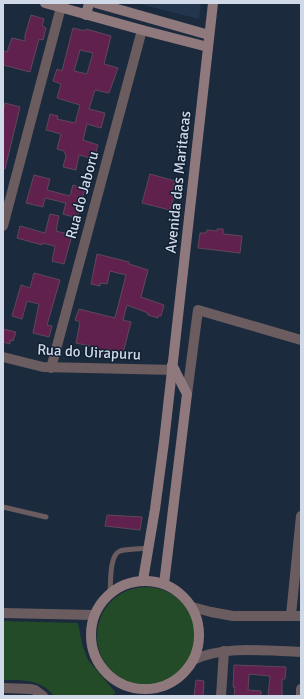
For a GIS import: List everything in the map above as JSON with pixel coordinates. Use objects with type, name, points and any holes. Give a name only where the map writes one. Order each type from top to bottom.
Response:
[{"type":"street","points":[[45,3],[142,30],[208,46]]},
{"type":"street","points":[[86,15],[89,3]]},
{"type":"street","points":[[96,3],[209,35]]},
{"type":"street","name":"Avenida das Maritacas","points":[[143,580],[156,501],[173,368],[213,3]]},
{"type":"street","points":[[3,226],[61,7]]},
{"type":"street","name":"Rua do Jaboru","points":[[51,368],[142,30]]},
{"type":"street","points":[[164,584],[198,310],[301,340]]},
{"type":"street","name":"Rua do Uirapuru","points":[[3,357],[43,368],[173,368]]},
{"type":"street","points":[[173,368],[187,394]]},
{"type":"street","points":[[156,501],[174,503]]},
{"type":"street","points":[[192,607],[233,616],[296,616],[301,516]]},
{"type":"street","points":[[143,580],[164,584],[174,589],[184,597],[192,607],[197,620],[199,633],[198,647],[193,660],[176,680],[164,686],[143,692],[126,691],[106,673],[96,658],[91,640],[91,627],[94,615],[98,607],[110,593],[125,584],[143,580]]},
{"type":"street","points":[[3,613],[94,615]]},
{"type":"street","points":[[193,660],[205,654],[224,651],[301,652]]},
{"type":"street","points":[[221,696],[224,651]]},
{"type":"street","points":[[3,688],[36,690],[43,696]]},
{"type":"street","points":[[301,689],[301,696]]},
{"type":"lane","points":[[3,507],[46,517]]},
{"type":"lane","points":[[110,593],[113,561],[116,555],[120,551],[149,548]]},
{"type":"shaded area","points":[[136,3],[201,3],[199,19]]},
{"type":"green space","points":[[146,587],[165,590],[181,601],[192,617],[195,636],[192,655],[181,671],[165,682],[146,685],[127,682],[111,671],[100,655],[97,636],[100,617],[111,601],[127,590]]},
{"type":"green space","points":[[3,621],[77,623],[88,660],[116,693],[113,694],[113,696],[54,696],[49,690],[37,683],[3,680]]},
{"type":"building","points":[[31,15],[44,19],[42,26],[46,28],[43,40],[39,39],[30,72],[3,65],[3,51],[7,52],[12,38],[25,41],[25,35]]},
{"type":"building","points":[[73,28],[85,31],[86,29],[111,36],[104,64],[118,68],[109,93],[95,90],[89,109],[105,113],[101,128],[87,124],[83,140],[98,145],[94,159],[79,155],[76,170],[63,167],[66,156],[64,151],[57,149],[61,134],[46,130],[50,114],[58,116],[57,119],[75,123],[80,105],[57,98],[61,84],[53,81],[57,69],[62,71]],"holes":[[[80,50],[93,53],[87,74],[74,71]]]},
{"type":"building","points":[[5,103],[20,107],[5,169],[3,168],[3,112]]},
{"type":"building","points":[[150,174],[175,181],[171,196],[174,197],[170,210],[142,203]]},
{"type":"building","points":[[34,175],[50,179],[47,190],[70,196],[73,185],[85,189],[77,218],[63,214],[66,203],[45,198],[43,207],[26,203]]},
{"type":"building","points":[[50,214],[59,216],[56,231],[72,235],[64,264],[52,261],[55,246],[42,243],[42,245],[17,238],[20,226],[45,233]]},
{"type":"building","points":[[217,229],[223,229],[223,234],[242,236],[240,253],[198,248],[200,233],[206,233],[207,230],[217,231]]},
{"type":"building","points":[[97,254],[129,262],[129,264],[148,270],[141,297],[164,305],[161,316],[159,315],[158,318],[127,305],[123,320],[131,322],[123,353],[107,349],[104,356],[94,354],[95,347],[76,343],[80,322],[75,320],[79,309],[115,318],[126,275],[110,271],[107,284],[100,283],[100,286],[91,284]]},
{"type":"building","points":[[34,273],[60,280],[47,325],[52,326],[49,337],[33,333],[39,304],[27,301],[22,319],[12,316],[21,285],[30,288]]},
{"type":"building","points":[[3,329],[16,332],[13,341],[10,340],[10,344],[3,342]]},
{"type":"building","points":[[107,515],[142,517],[140,530],[105,526]]},
{"type":"building","points":[[234,665],[286,667],[285,679],[282,679],[282,696],[268,696],[270,676],[249,674],[248,690],[261,691],[261,696],[234,696]]},
{"type":"building","points":[[196,680],[204,681],[203,696],[194,696]]}]
